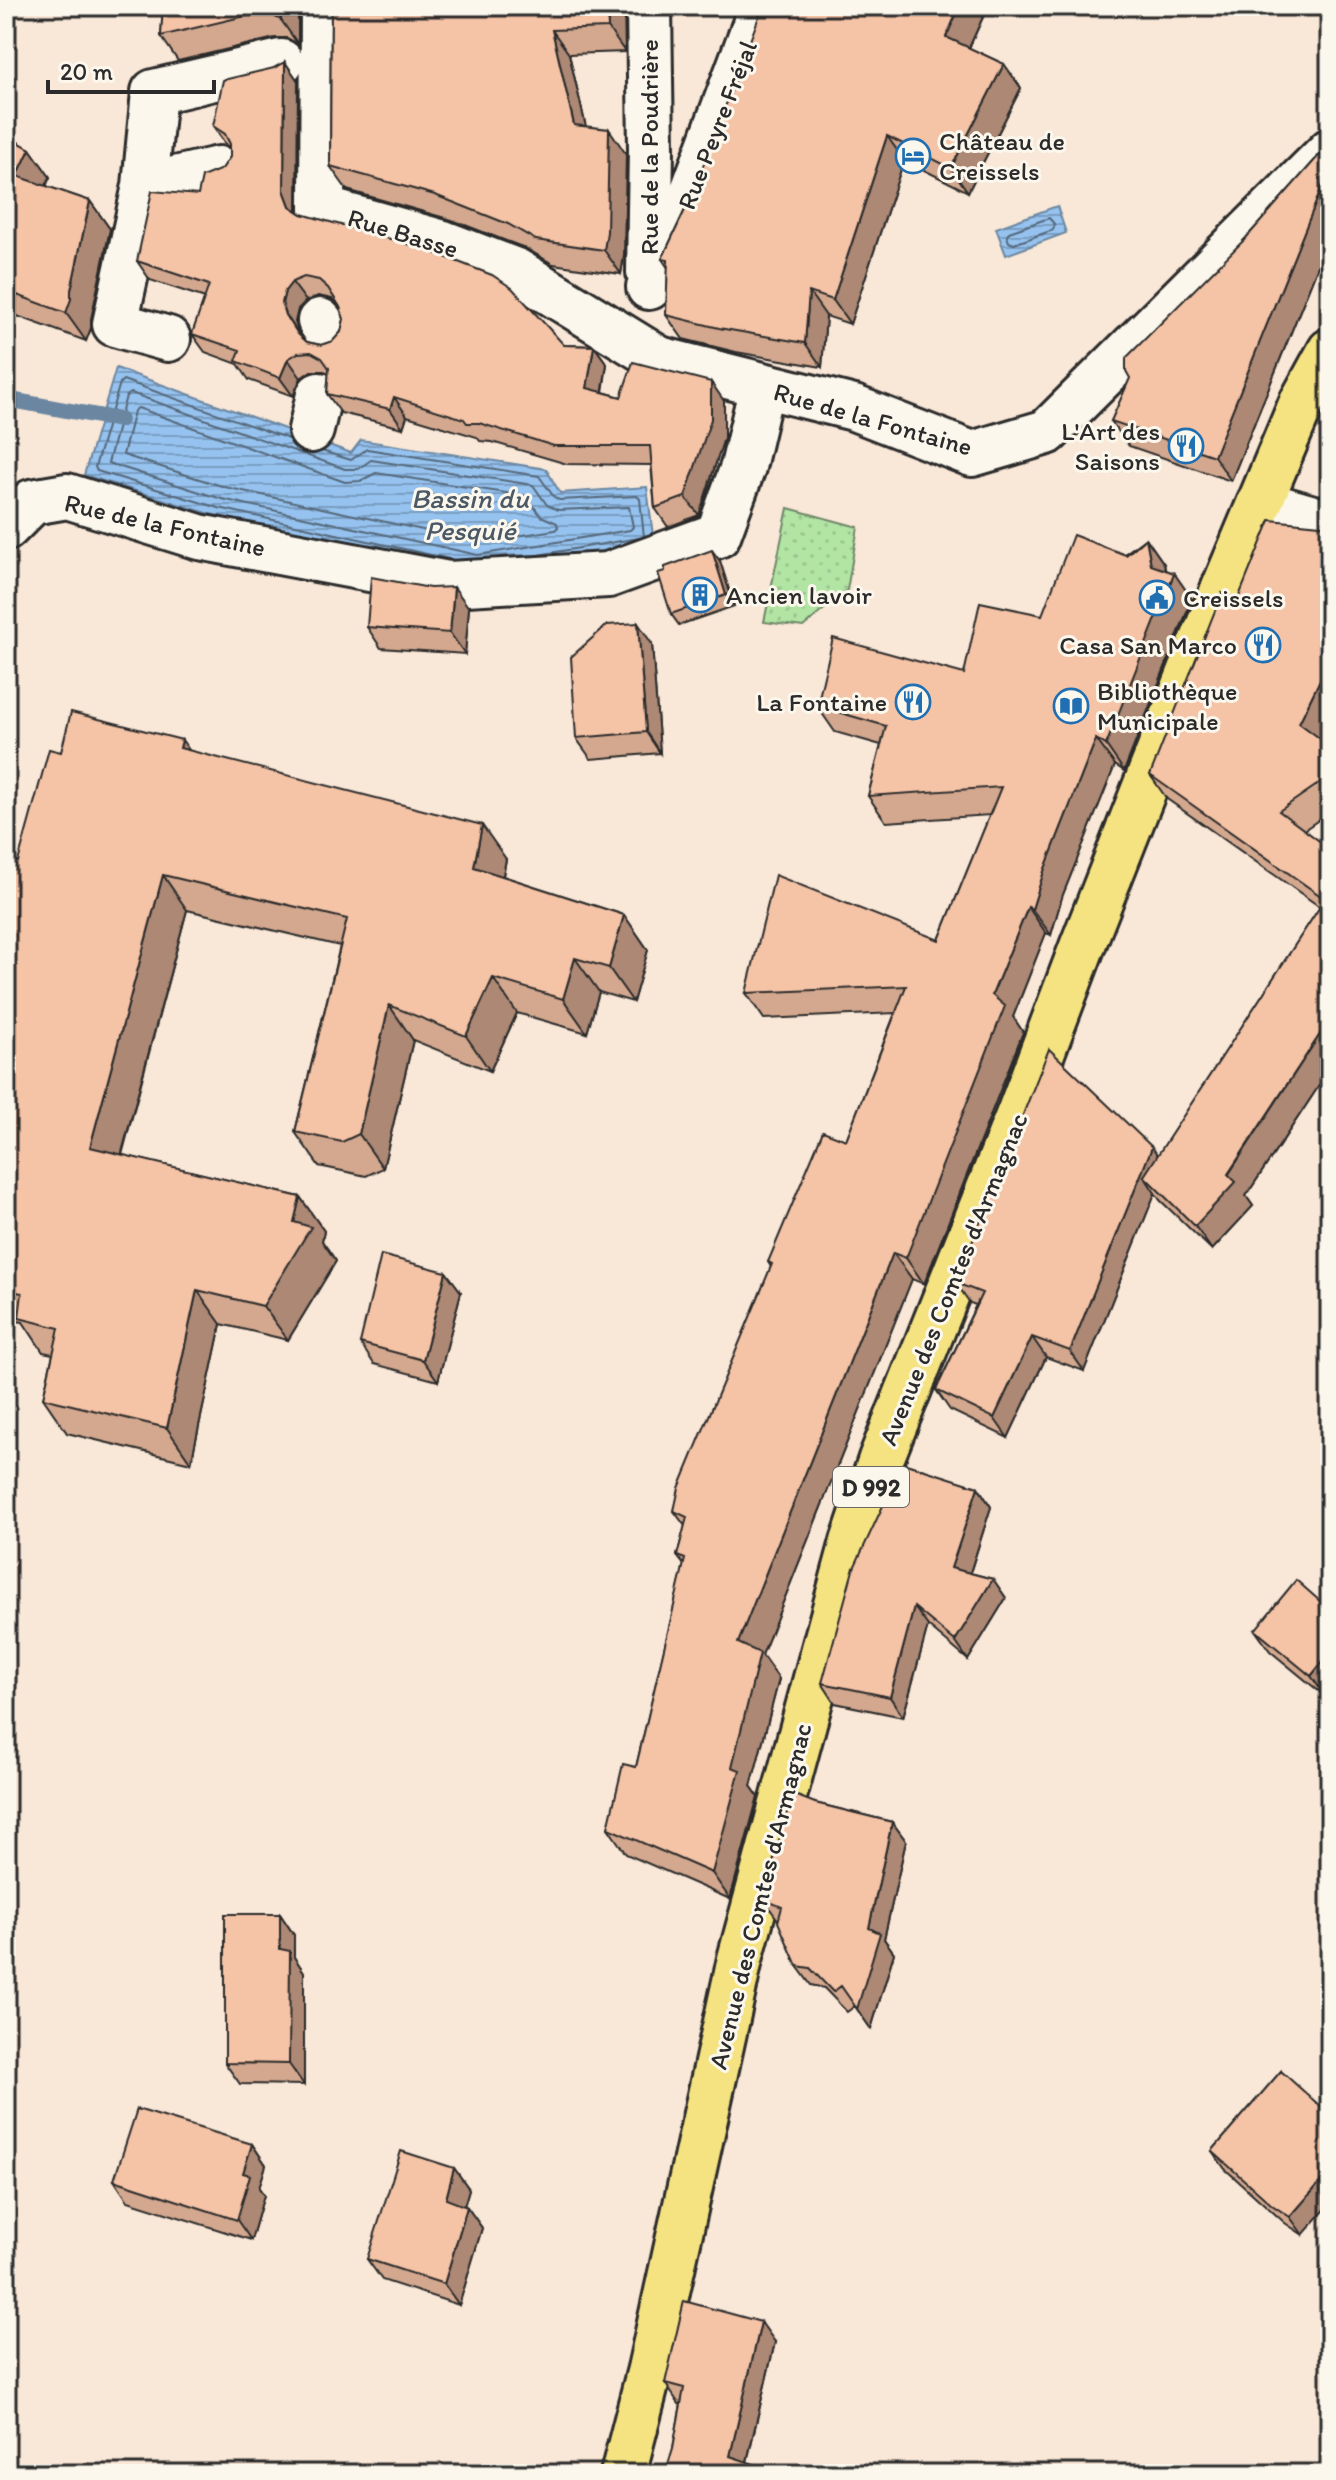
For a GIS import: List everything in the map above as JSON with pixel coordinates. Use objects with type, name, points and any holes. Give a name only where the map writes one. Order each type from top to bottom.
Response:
[{"type":"main road","name":"Avenue des Comtes d'Armagnac","points":[[623,2474],[650,2369],[740,1959],[853,1542],[881,1459],[1216,607],[1302,402],[1330,351]]},
{"type":"street","name":"Rue Basse","points":[[323,6],[304,58],[322,209],[443,243],[516,271],[659,359],[762,386]]},
{"type":"street","name":"Rue de la Poudrière","points":[[649,6],[649,287]]},
{"type":"street","name":"Rue Peyre Fréjal","points":[[649,287],[686,210],[762,6]]},
{"type":"street","points":[[168,339],[115,324],[145,186],[154,92],[304,58]]},
{"type":"street","name":"Rue de la Fontaine","points":[[6,528],[32,502],[67,496],[199,537],[449,584],[608,575],[718,535],[743,467],[762,386],[854,408],[972,454],[1047,432],[1330,151]]},
{"type":"street","points":[[145,186],[219,169]]},
{"type":"street","points":[[1261,503],[1330,523]]},
{"type":"green space","points":[[788,508],[858,527],[847,590],[803,627],[764,622]]},
{"type":"water","points":[[1057,206],[1066,233],[1006,255],[996,228]]},
{"type":"water","name":"Bassin du Pesquié","points":[[116,368],[351,453],[361,440],[546,469],[560,493],[647,487],[654,544],[478,573],[217,516],[84,475]]},
{"type":"building","points":[[163,6],[281,6],[281,20],[270,14],[258,13],[161,36]]},
{"type":"building","points":[[331,6],[607,6],[608,28],[552,30],[574,125],[609,129],[604,250],[536,240],[508,224],[435,195],[330,166]]},
{"type":"building","points":[[763,6],[960,6],[946,37],[1004,64],[951,168],[887,136],[833,300],[809,292],[805,343],[666,315],[668,260],[662,259],[692,195]]},
{"type":"building","points":[[285,62],[284,190],[290,206],[302,214],[422,248],[492,275],[512,288],[564,345],[594,346],[587,388],[621,397],[633,362],[711,382],[711,419],[685,497],[655,508],[650,446],[554,446],[479,423],[467,423],[464,419],[394,397],[390,409],[327,394],[329,368],[322,358],[311,352],[298,353],[288,359],[280,378],[236,361],[240,350],[192,334],[209,285],[137,261],[152,191],[198,195],[202,177],[222,169],[230,157],[230,144],[225,134],[213,126],[223,80],[274,68]],"holes":[[[304,277],[319,280],[328,288],[344,319],[341,332],[333,341],[321,345],[307,342],[298,334],[282,303],[285,291],[292,282]]]},
{"type":"building","points":[[6,135],[30,149],[17,176],[90,201],[66,313],[6,291]]},
{"type":"building","points":[[1330,143],[1330,167],[1214,456],[1111,421],[1130,378],[1126,371],[1126,358],[1246,238]]},
{"type":"building","points":[[1270,520],[1330,526],[1330,664],[1299,723],[1330,746],[1330,776],[1279,811],[1330,849],[1330,1019],[1228,1174],[1236,1182],[1195,1226],[1144,1176],[1325,899],[1150,775],[1222,593],[1238,599]]},
{"type":"building","points":[[1073,535],[1126,555],[1146,538],[1151,565],[1174,573],[1106,745],[1096,739],[1032,909],[1028,907],[992,995],[1005,1006],[906,1258],[893,1253],[738,1643],[760,1653],[732,1767],[740,1770],[712,1873],[608,1828],[623,1764],[636,1767],[685,1559],[677,1556],[687,1517],[674,1511],[679,1488],[772,1264],[768,1262],[823,1131],[846,1140],[906,986],[746,993],[775,875],[939,940],[1001,787],[868,796],[886,726],[817,706],[833,638],[964,674],[980,602],[1042,615]]},
{"type":"building","name":"Ancien lavoir","points":[[712,550],[726,595],[671,614],[658,573],[665,571],[665,567]]},
{"type":"building","points":[[371,577],[430,588],[454,587],[450,633],[367,627]]},
{"type":"building","points":[[638,623],[646,732],[576,738],[571,657],[607,625]]},
{"type":"building","points":[[71,712],[182,740],[180,748],[482,825],[474,867],[624,915],[609,968],[575,958],[563,999],[493,978],[466,1036],[389,1005],[359,1134],[342,1142],[295,1132],[347,919],[163,875],[90,1147],[300,1197],[294,1222],[311,1227],[263,1306],[197,1290],[167,1428],[43,1398],[59,1328],[19,1318],[22,1293],[6,1290],[6,859],[18,862],[49,749],[61,752]]},
{"type":"building","points":[[1049,1049],[1152,1147],[1070,1351],[1032,1337],[994,1418],[936,1390],[982,1293],[956,1283]]},
{"type":"building","points":[[381,1255],[446,1272],[423,1360],[360,1343]]},
{"type":"building","points":[[903,1463],[978,1487],[951,1568],[993,1579],[955,1641],[914,1607],[890,1697],[822,1683],[853,1570]]},
{"type":"building","points":[[1296,1580],[1330,1610],[1330,1656],[1311,1676],[1255,1630]]},
{"type":"building","points":[[792,1794],[815,1803],[892,1822],[869,1928],[880,1933],[857,2009],[841,1986],[833,1992],[810,1968],[797,1966],[778,1922],[782,1907],[763,1899]]},
{"type":"building","points":[[225,1914],[280,1914],[280,1949],[290,1951],[289,2064],[225,2063]]},
{"type":"building","points":[[1281,2071],[1330,2115],[1330,2171],[1290,2217],[1272,2205],[1212,2151]]},
{"type":"building","points":[[137,2109],[252,2144],[243,2173],[250,2175],[237,2220],[114,2180]]},
{"type":"building","points":[[401,2151],[454,2168],[446,2199],[467,2207],[444,2284],[367,2259]]},
{"type":"building","points":[[684,2301],[761,2322],[730,2456],[760,2466],[757,2474],[665,2474],[684,2388],[665,2383]]},
{"type":"waterway","points":[[6,399],[120,420]]},
{"type":"place","name":"Château de Creissels","points":[[913,156]]},
{"type":"place","name":"L'Art des Saisons","points":[[1186,446]]},
{"type":"place","name":"Ancien lavoir","points":[[700,595]]},
{"type":"place","name":"Creissels","points":[[1157,598]]},
{"type":"place","name":"Casa San Marco","points":[[1263,645]]},
{"type":"place","name":"La Fontaine","points":[[913,702]]},
{"type":"place","name":"Bibliothèque Municipale","points":[[1071,706]]}]
